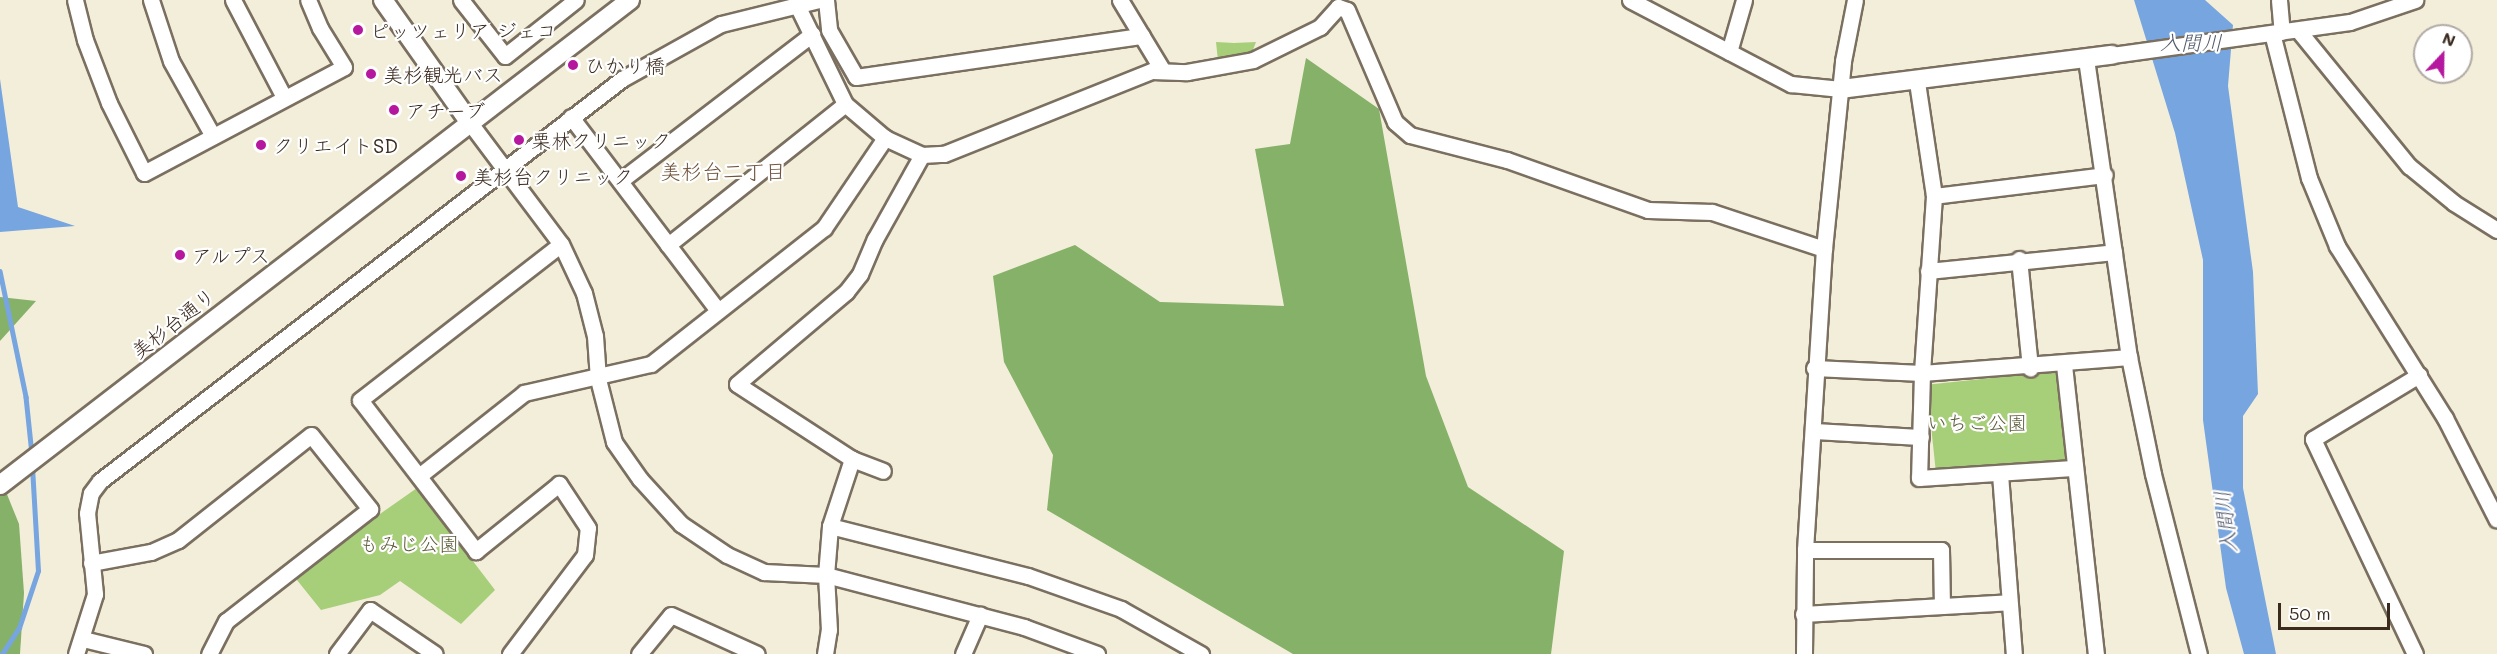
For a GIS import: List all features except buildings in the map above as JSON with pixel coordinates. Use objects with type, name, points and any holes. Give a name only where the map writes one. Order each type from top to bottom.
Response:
[{"type":"street","points":[[75,0],[85,40],[105,92],[144,173],[344,67],[308,0]]},
{"type":"street","points":[[151,0],[171,61],[213,136]]},
{"type":"street","points":[[233,0],[284,97]]},
{"type":"street","points":[[383,0],[470,123],[561,244],[586,304],[595,336],[598,379],[614,442],[639,479],[681,524],[727,555],[764,572],[826,575],[980,615],[1096,654]]},
{"type":"street","points":[[461,0],[505,56],[576,0]]},
{"type":"street","name":"美杉台通り","points":[[0,484],[630,0]]},
{"type":"street","points":[[76,654],[83,639],[95,594],[88,502],[100,481],[504,168],[643,65],[721,24],[796,3],[819,0]]},
{"type":"street","points":[[826,0],[829,30],[856,77],[1142,36]]},
{"type":"street","points":[[1120,0],[1163,71]]},
{"type":"street","points":[[1630,0],[1791,84],[1841,89],[1917,82],[2350,22],[2415,0]]},
{"type":"street","points":[[1729,52],[1744,0]]},
{"type":"street","points":[[1804,654],[1805,550],[1813,431],[1814,368],[1841,89],[1855,0]]},
{"type":"street","points":[[2280,0],[2273,33],[2309,178],[2337,246],[2419,375],[2497,520]]},
{"type":"street","points":[[796,3],[845,105],[885,138],[922,155],[944,154],[1152,71],[1186,72],[1253,60],[1320,27],[1338,7],[1347,10],[1395,123],[1410,135],[1507,160],[1648,210],[1712,212],[1824,249]]},
{"type":"street","points":[[2298,30],[2409,166],[2454,203],[2497,230]]},
{"type":"street","points":[[620,181],[812,34]]},
{"type":"street","points":[[2086,59],[2105,175],[2129,357],[2153,474],[2199,654]]},
{"type":"street","points":[[1917,82],[1934,196],[1922,373],[1921,437],[1913,478],[2073,468]]},
{"type":"street","points":[[668,245],[845,105]]},
{"type":"street","points":[[571,117],[718,311]]},
{"type":"street","points":[[419,476],[524,393],[598,379],[651,364],[824,228],[885,138]]},
{"type":"street","points":[[883,471],[852,459],[737,384],[846,292],[860,274],[874,239],[922,155]]},
{"type":"street","points":[[1934,196],[2105,175]]},
{"type":"street","points":[[510,654],[585,555],[588,528],[559,484],[476,551],[360,400],[561,244]]},
{"type":"street","points":[[1928,271],[2019,259],[2114,252]]},
{"type":"street","points":[[2019,259],[2030,368]]},
{"type":"street","points":[[1814,368],[1922,373],[2030,368],[2129,357]]},
{"type":"street","points":[[2064,365],[2073,468],[2096,654]]},
{"type":"street","points":[[2415,654],[2313,439],[2419,375]]},
{"type":"street","points":[[1813,431],[1921,437]]},
{"type":"street","points":[[91,563],[151,552],[178,540],[311,435],[370,509],[226,621],[209,654]]},
{"type":"street","points":[[825,654],[829,630],[826,575],[830,526],[852,459]]},
{"type":"street","points":[[2000,474],[2014,654]]},
{"type":"street","points":[[830,526],[1028,576],[1120,609],[1201,654]]},
{"type":"street","points":[[1805,550],[1941,550],[1942,606]]},
{"type":"street","points":[[1803,614],[2009,602]]},
{"type":"street","points":[[337,654],[370,610],[427,652]]},
{"type":"street","points":[[639,654],[671,615],[757,654]]},
{"type":"street","points":[[963,654],[980,615]]},
{"type":"street","points":[[83,639],[144,654]]},
{"type":"green space","points":[[1216,42],[1256,42],[1251,55],[1218,61]]},
{"type":"green space","points":[[1306,58],[1379,109],[1426,376],[1468,487],[1564,551],[1551,654],[1293,654],[1047,510],[1053,455],[1004,362],[993,276],[1075,245],[1160,302],[1284,306],[1255,149],[1290,144]]},
{"type":"green space","points":[[0,297],[36,301],[0,341]]},
{"type":"green space","name":"いちご公園","points":[[2058,371],[2067,460],[1936,473],[1927,385]]},
{"type":"green space","points":[[0,477],[19,524],[24,593],[20,654],[0,654]]},
{"type":"green space","name":"もみじ公園","points":[[417,488],[495,590],[461,624],[400,581],[380,595],[321,610],[293,575]]},
{"type":"water","name":"入間川","points":[[2134,0],[2205,0],[2233,25],[2228,86],[2253,272],[2258,394],[2243,416],[2243,488],[2276,654],[2244,654],[2226,588],[2203,420],[2203,260],[2175,133]]},
{"type":"water","points":[[0,79],[18,207],[75,226],[0,232]]},
{"type":"waterway","points":[[0,271],[26,397],[32,454]]},
{"type":"waterway","points":[[2,654],[19,628],[38,571],[32,466]]},
{"type":"place","name":"ピッツェリア ジェコ","points":[[358,30]]},
{"type":"place","name":"ひかり橋","points":[[573,65]]},
{"type":"place","name":"美杉観光バス","points":[[371,74]]},
{"type":"place","name":"アチーブ","points":[[394,110]]},
{"type":"place","name":"栗林クリニック","points":[[519,140]]},
{"type":"place","name":"クリエイトSD","points":[[261,145]]},
{"type":"place","name":"美杉台クリニック","points":[[461,176]]},
{"type":"place","name":"アルプス","points":[[180,255]]},
{"type":"district","name":"美杉台二丁目","points":[[723,171]]}]
